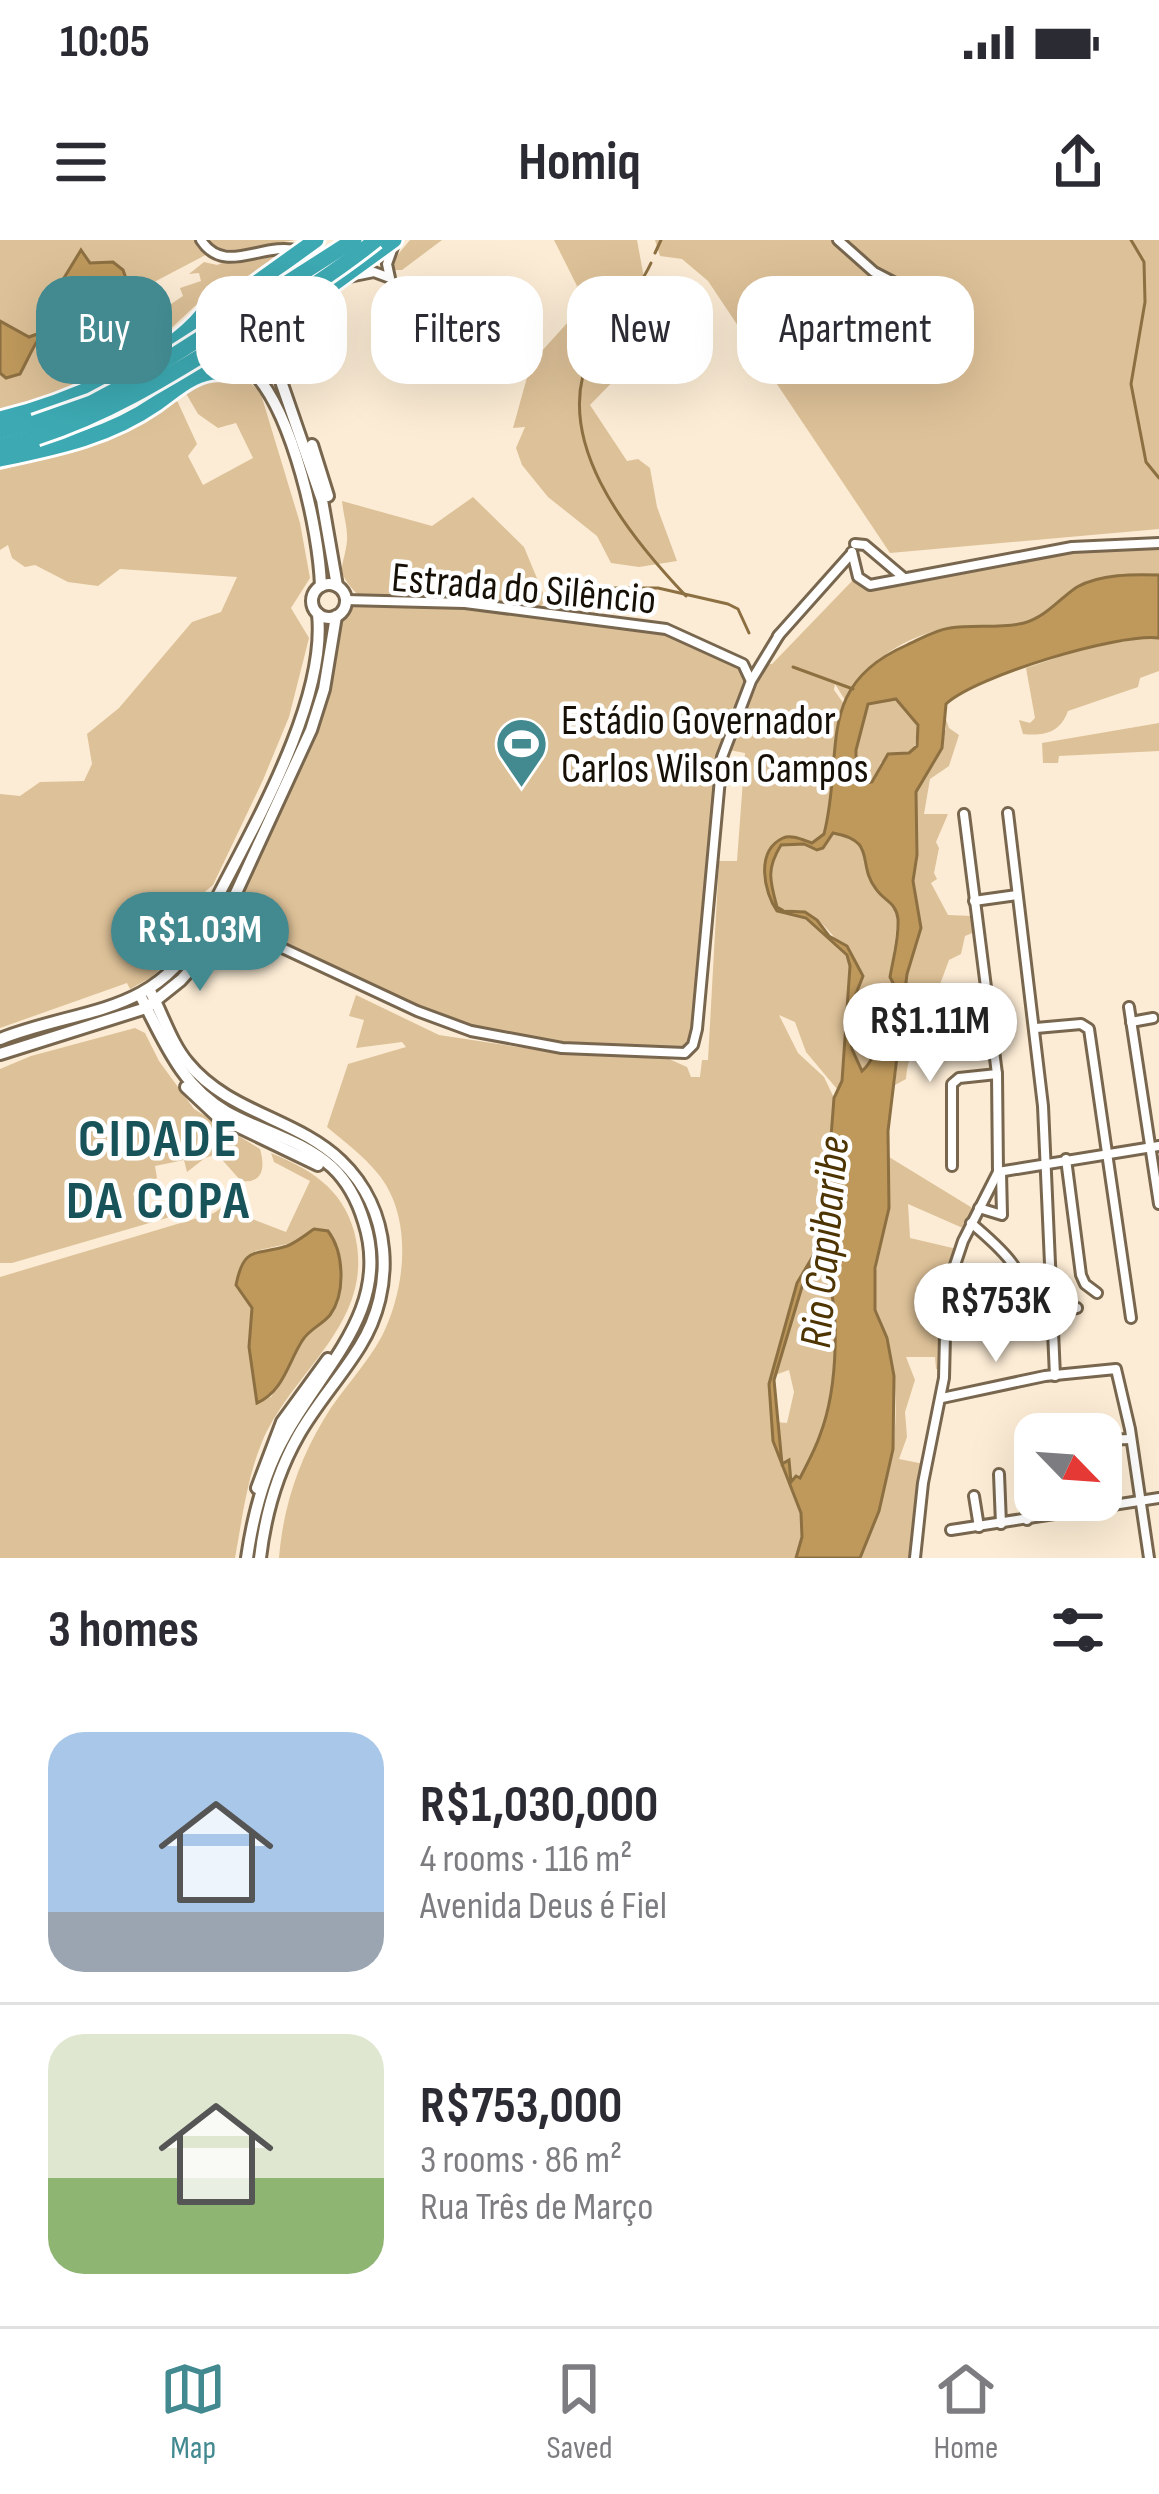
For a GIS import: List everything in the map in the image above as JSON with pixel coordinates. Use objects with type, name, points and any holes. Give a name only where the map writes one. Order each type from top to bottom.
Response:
[{"type":"highway","points":[[266,276],[316,240]]},
{"type":"highway","points":[[0,446],[138,378],[354,240]]},
{"type":"highway","points":[[0,431],[87,420],[142,393],[295,298],[376,240]]},
{"type":"highway","points":[[347,277],[395,240]]},
{"type":"highway","points":[[0,418],[67,398],[124,371],[196,321]]},
{"type":"highway","points":[[0,459],[88,440],[132,420],[196,376]]},
{"type":"main road","points":[[0,1039],[148,999],[201,931],[199,911],[216,900],[298,727],[316,661],[318,614],[312,599],[321,586],[315,528],[302,478],[274,404],[261,384]]},
{"type":"main road","points":[[0,1054],[148,999],[236,926],[230,907],[311,730],[324,689],[336,616],[345,600],[337,586],[322,500],[283,384]]},
{"type":"main road","points":[[321,586],[337,586]]},
{"type":"main road","points":[[318,614],[336,616]]},
{"type":"main road","points":[[216,900],[230,907]]},
{"type":"main road","points":[[201,931],[219,938]]},
{"type":"main road","points":[[148,999],[173,1063],[220,1108],[324,1161],[352,1194],[370,1248],[360,1318],[282,1441],[251,1530],[248,1558]]},
{"type":"main road","points":[[148,999],[192,1068],[226,1097],[338,1157],[361,1185],[380,1226],[385,1266],[372,1324],[295,1440],[274,1492],[260,1558]]},
{"type":"street","points":[[201,240],[213,255],[224,258],[281,246],[300,251]]},
{"type":"street","points":[[347,278],[374,272],[390,278],[387,264],[395,240]]},
{"type":"street","points":[[838,240],[883,276]]},
{"type":"street","points":[[854,548],[858,577],[865,584],[1072,547],[1159,544]]},
{"type":"street","points":[[751,681],[743,664],[755,661],[854,548],[866,545],[905,579]]},
{"type":"street","name":"Estrada do Silêncio","points":[[345,600],[465,603],[666,629],[743,664]]},
{"type":"street","points":[[236,926],[471,1031],[562,1048],[685,1053],[696,1037],[722,757],[751,681],[779,634]]},
{"type":"street","points":[[1008,813],[1036,1028],[1047,1162],[1055,1376]]},
{"type":"street","points":[[964,814],[997,1074],[1003,1215],[979,1208]]},
{"type":"street","points":[[974,901],[1017,895]]},
{"type":"street","points":[[1129,1007],[1155,1147],[1159,1204]]},
{"type":"street","points":[[1131,1022],[1153,1018]]},
{"type":"street","points":[[1036,1028],[1088,1027],[1132,1318]]},
{"type":"street","points":[[952,1166],[952,1084],[959,1078],[997,1074]]},
{"type":"street","points":[[915,1558],[920,1497],[941,1398],[948,1282],[971,1223],[999,1172],[1155,1147]]},
{"type":"street","points":[[1066,1159],[1081,1275],[1097,1293]]},
{"type":"street","points":[[971,1223],[1016,1264],[1028,1292],[1030,1312]]},
{"type":"street","points":[[995,1288],[1024,1287]]},
{"type":"street","points":[[944,1333],[1030,1312],[1078,1308]]},
{"type":"street","points":[[941,1398],[1055,1376],[1116,1370],[1149,1558]]},
{"type":"street","points":[[1122,1439],[1131,1439]]},
{"type":"street","points":[[999,1474],[1001,1524]]},
{"type":"street","points":[[974,1496],[979,1528]]},
{"type":"street","points":[[1122,1504],[1159,1498]]},
{"type":"street","points":[[951,1530],[1020,1521]]},
{"type":"shaded area","points":[[0,240],[295,240],[217,249],[166,276],[36,276],[36,384],[75,384],[0,412]]},
{"type":"shaded area","points":[[410,240],[442,240],[402,270],[393,270],[395,258]]},
{"type":"shaded area","points":[[554,240],[637,240],[644,276],[572,276]]},
{"type":"shaded area","points":[[655,240],[1159,240],[1159,529],[890,553],[777,384],[974,384],[974,276],[737,276],[737,324],[713,288],[713,276],[702,276],[682,259],[660,256]]},
{"type":"shaded area","points":[[285,252],[255,276],[189,274],[204,262],[217,265],[244,254]]},
{"type":"shaded area","points":[[196,283],[196,305],[172,327],[172,303],[183,296],[180,288]]},
{"type":"shaded area","points":[[567,323],[567,384],[610,384],[590,405],[627,461],[638,459],[650,468],[657,507],[677,561],[639,567],[611,563],[597,536],[548,497],[522,465],[516,448],[525,427],[513,428],[525,384],[543,384],[543,350]]},
{"type":"shaded area","points":[[196,383],[251,384],[260,391],[300,523],[310,578],[291,608],[309,638],[289,717],[213,885],[187,907],[188,932],[183,945],[152,977],[130,989],[127,983],[0,1028],[0,794],[20,796],[40,782],[84,781],[92,764],[87,734],[119,708],[192,622],[221,612],[237,577],[120,569],[98,586],[68,582],[35,565],[25,567],[12,558],[8,545],[0,550],[0,470],[92,444],[175,396],[197,444],[188,456],[203,485],[253,458],[236,423],[218,428],[198,414],[184,390]]},
{"type":"shaded area","points":[[473,497],[524,547],[546,600],[541,606],[422,595],[358,595],[345,580],[347,536],[342,501],[432,526]]},
{"type":"shaded area","points":[[1159,545],[1159,575],[1096,580],[1023,623],[957,627],[902,644],[863,674],[845,700],[835,684],[844,704],[824,834],[812,843],[788,836],[778,840],[765,870],[772,905],[784,914],[806,918],[847,955],[849,1012],[863,976],[837,940],[820,922],[801,911],[776,907],[771,875],[776,853],[781,845],[804,844],[817,850],[834,832],[851,836],[861,845],[898,916],[893,983],[881,999],[880,1036],[866,1070],[858,1069],[848,1015],[842,1081],[837,1089],[806,1052],[795,1022],[779,1015],[798,1053],[824,1077],[834,1098],[819,1246],[797,1283],[769,1384],[773,1441],[801,1513],[802,1537],[796,1558],[279,1558],[288,1503],[307,1452],[331,1408],[382,1336],[400,1280],[402,1241],[386,1185],[327,1127],[348,1064],[406,1047],[402,1042],[356,1048],[364,1020],[349,1016],[356,995],[439,1035],[538,1050],[669,1059],[687,1067],[691,1077],[700,1077],[702,1060],[708,1060],[719,861],[737,861],[745,753],[729,750],[766,664],[772,664],[853,580],[868,589],[1083,548]]},
{"type":"shaded area","points":[[345,600],[424,601],[666,629],[746,671],[721,751],[691,1049],[562,1048],[459,1027],[241,928],[231,904],[311,730]]},
{"type":"shaded area","points":[[320,625],[330,625],[317,698],[227,904],[218,899],[294,741]]},
{"type":"shaded area","points":[[1159,638],[1159,671],[1140,678],[1138,687],[1068,711],[1050,732],[1023,734],[1019,720],[1030,723],[1035,718],[1026,668],[1089,647]]},
{"type":"shaded area","points":[[896,699],[918,725],[914,750],[881,762],[872,782],[867,783],[856,770],[856,750],[868,704]]},
{"type":"shaded area","points":[[944,714],[949,728],[959,735],[949,766],[930,779],[924,814],[948,814],[936,842],[937,879],[931,883],[948,915],[972,916],[975,932],[965,936],[961,954],[949,960],[939,987],[939,1010],[921,1023],[906,1079],[895,1085],[907,974],[921,928],[913,881],[916,792],[946,729]]},
{"type":"shaded area","points":[[1159,723],[1159,751],[1059,756],[1058,763],[1043,763],[1042,743]]},
{"type":"shaded area","points":[[214,908],[224,912],[228,922],[224,932],[214,936],[204,932],[200,922],[204,912]]},
{"type":"shaded area","points":[[135,1028],[145,1033],[194,1109],[260,1149],[261,1172],[254,1180],[241,1181],[217,1154],[187,1172],[184,1160],[155,1166],[157,1178],[133,1193],[138,1215],[194,1210],[0,1263],[0,1069]]},
{"type":"shaded area","points":[[271,1153],[311,1173],[333,1192],[349,1216],[358,1263],[344,1318],[262,1442],[235,1558],[0,1558],[0,1277],[214,1213],[227,1204],[286,1232],[310,1181],[274,1162]],"holes":[[[296,1242],[339,1289],[330,1315],[312,1327],[271,1397],[257,1402],[249,1347],[255,1251]]]},
{"type":"shaded area","points":[[889,1157],[974,1209],[965,1229],[908,1204],[910,1238],[957,1249],[942,1294],[942,1370],[936,1369],[935,1357],[906,1357],[915,1380],[899,1459],[924,1464],[912,1558],[860,1558],[884,1492],[895,1424],[892,1367],[875,1305]]},
{"type":"shaded area","points":[[821,1260],[834,1323],[830,1397],[817,1443],[799,1480],[792,1483],[782,1463],[776,1422],[787,1423],[794,1392],[789,1370],[775,1375],[807,1270]]},
{"type":"water","points":[[81,250],[90,263],[113,262],[125,276],[65,276]]},
{"type":"water","points":[[0,321],[29,337],[36,334],[36,344],[20,374],[6,378],[0,373]]},
{"type":"water","name":"Rio Capibaribe","points":[[1159,575],[1159,638],[1113,642],[1048,659],[986,681],[946,704],[942,748],[916,792],[913,881],[921,928],[907,974],[888,1131],[889,1208],[875,1268],[875,1310],[887,1338],[894,1376],[893,1449],[879,1511],[860,1558],[796,1558],[802,1537],[801,1513],[773,1441],[769,1384],[797,1283],[819,1246],[834,1098],[842,1081],[850,966],[847,955],[806,918],[777,911],[766,883],[768,852],[786,837],[812,843],[824,834],[845,701],[857,680],[877,662],[944,629],[1024,623],[1077,587],[1096,580]],"holes":[[[896,699],[918,725],[917,746],[909,753],[888,754],[872,782],[866,783],[856,769],[856,750],[868,704]],[[833,833],[856,841],[870,879],[898,919],[893,983],[881,994],[876,1046],[862,1071],[852,1049],[848,1014],[863,976],[847,946],[829,936],[817,920],[805,912],[777,907],[771,882],[771,868],[781,845],[823,848]],[[821,1260],[833,1299],[834,1372],[818,1441],[800,1478],[791,1482],[789,1460],[782,1464],[774,1380],[807,1270]]]},
{"type":"water","points":[[314,1229],[328,1231],[337,1250],[339,1296],[330,1315],[302,1341],[279,1384],[257,1403],[249,1347],[252,1308],[236,1285],[239,1272],[252,1254],[287,1246]]},
{"type":"waterway","points":[[655,253],[661,240]]},
{"type":"waterway","points":[[1131,240],[1144,262],[1145,302],[1131,384],[1146,462],[1159,478]]},
{"type":"waterway","points":[[651,263],[593,349],[581,382],[580,416],[600,483],[641,544],[686,596]]},
{"type":"waterway","points":[[607,588],[658,588],[728,604],[738,609],[749,633]]},
{"type":"waterway","points":[[793,667],[853,689]]},
{"type":"place","name":"Estádio Governador Carlos Wilson Campos","points":[[522,789]]},
{"type":"district","name":"CIDADE DA COPA","points":[[159,1168]]}]
